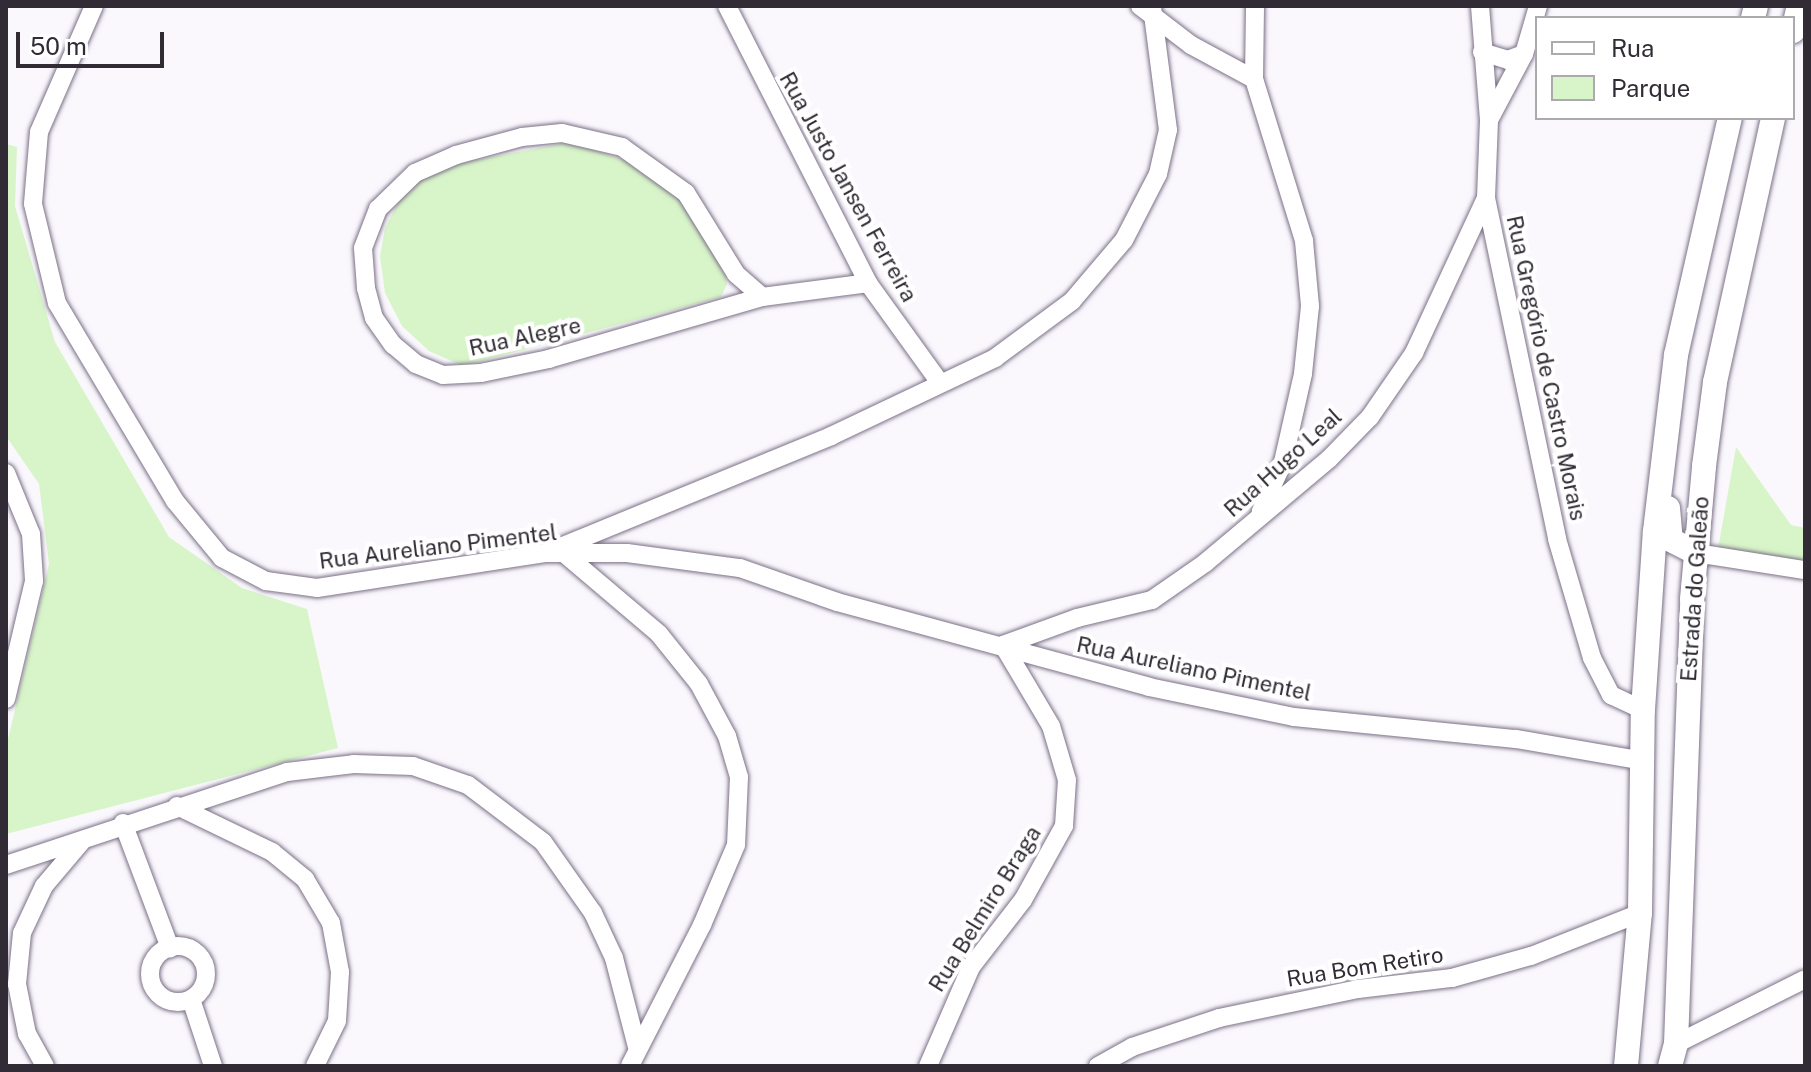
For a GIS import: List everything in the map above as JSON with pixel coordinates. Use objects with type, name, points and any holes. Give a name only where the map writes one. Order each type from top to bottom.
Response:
[{"type":"main road","name":"Estrada do Galeão","points":[[1626,1066],[1640,913],[1643,710],[1655,531],[1676,355],[1730,120]]},
{"type":"main road","name":"Estrada do Galeão","points":[[1673,1055],[1696,553],[1715,382],[1773,120]]},
{"type":"main road","points":[[1676,355],[1679,418],[1669,533],[1678,547],[1696,553]]},
{"type":"street","name":"Rua Aureliano Pimentel","points":[[94,6],[39,132],[33,204],[57,303],[175,501],[222,558],[266,581],[317,588],[546,553],[627,553],[740,568],[837,602],[1003,645],[1086,673],[1294,717],[1516,739],[1643,761]]},
{"type":"street","name":"Rua Justo Jansen Ferreira","points":[[727,6],[868,283],[940,383]]},
{"type":"street","points":[[1255,6],[1254,79],[1304,241],[1310,306],[1303,374],[1283,462],[1259,518]]},
{"type":"street","name":"Rua Gregório de Castro Morais","points":[[1480,6],[1489,120],[1486,198],[1499,249],[1509,326],[1577,611],[1611,695],[1643,710]]},
{"type":"street","points":[[546,553],[831,436],[995,358],[1072,301],[1124,240],[1158,174],[1168,130],[1164,67],[1148,9]]},
{"type":"street","points":[[1148,9],[1191,45],[1254,79]]},
{"type":"street","points":[[1489,120],[1524,54],[1535,16]]},
{"type":"street","points":[[1482,52],[1508,60],[1524,54]]},
{"type":"street","name":"Rua Alegre","points":[[762,297],[736,274],[686,193],[622,147],[562,133],[522,137],[415,173],[393,189],[378,209],[363,248],[374,318],[393,345],[416,364],[443,375],[549,359],[762,297],[868,283]]},
{"type":"street","name":"Rua Hugo Leal","points":[[1003,645],[1077,618],[1152,600],[1259,518],[1370,417],[1414,353],[1486,198]]},
{"type":"street","points":[[1462,247],[1484,241],[1499,249]]},
{"type":"street","points":[[6,473],[31,534],[34,581],[6,699]]},
{"type":"street","points":[[1696,553],[1805,570]]},
{"type":"street","points":[[566,555],[659,634],[699,684],[727,736],[739,777],[736,845],[702,925],[637,1047],[630,1066]]},
{"type":"street","name":"Rua Belmiro Braga","points":[[928,1066],[971,967],[1023,900],[1064,826],[1067,780],[1051,726],[1003,645]]},
{"type":"street","points":[[6,865],[123,823],[287,772],[354,764],[413,766],[468,785],[543,842],[593,913],[614,958],[637,1047]]},
{"type":"street","points":[[177,806],[272,852],[305,879],[331,923],[340,972],[337,1021],[315,1066]]},
{"type":"street","points":[[123,823],[170,948]]},
{"type":"street","points":[[45,1066],[27,1034],[17,984],[22,933],[44,886],[84,839]]},
{"type":"street","name":"Rua Bom Retiro","points":[[1098,1066],[1132,1047],[1219,1018],[1358,989],[1452,978],[1531,956],[1640,913]]},
{"type":"street","points":[[170,948],[187,948],[202,960],[205,982],[191,999],[167,1000],[153,986],[153,963],[170,948]]},
{"type":"street","points":[[1673,1055],[1805,979]]},
{"type":"street","points":[[191,999],[213,1066]]},
{"type":"green space","points":[[571,142],[636,164],[681,199],[724,270],[727,284],[721,297],[463,366],[429,351],[402,326],[385,293],[380,256],[385,228],[398,202],[418,180],[443,166]]},
{"type":"green space","points":[[6,144],[17,147],[15,206],[55,342],[169,537],[242,588],[307,609],[338,748],[6,834],[6,748],[49,564],[39,484],[6,436]]},
{"type":"green space","points":[[1736,447],[1791,525],[1805,528],[1805,563],[1718,549]]}]
